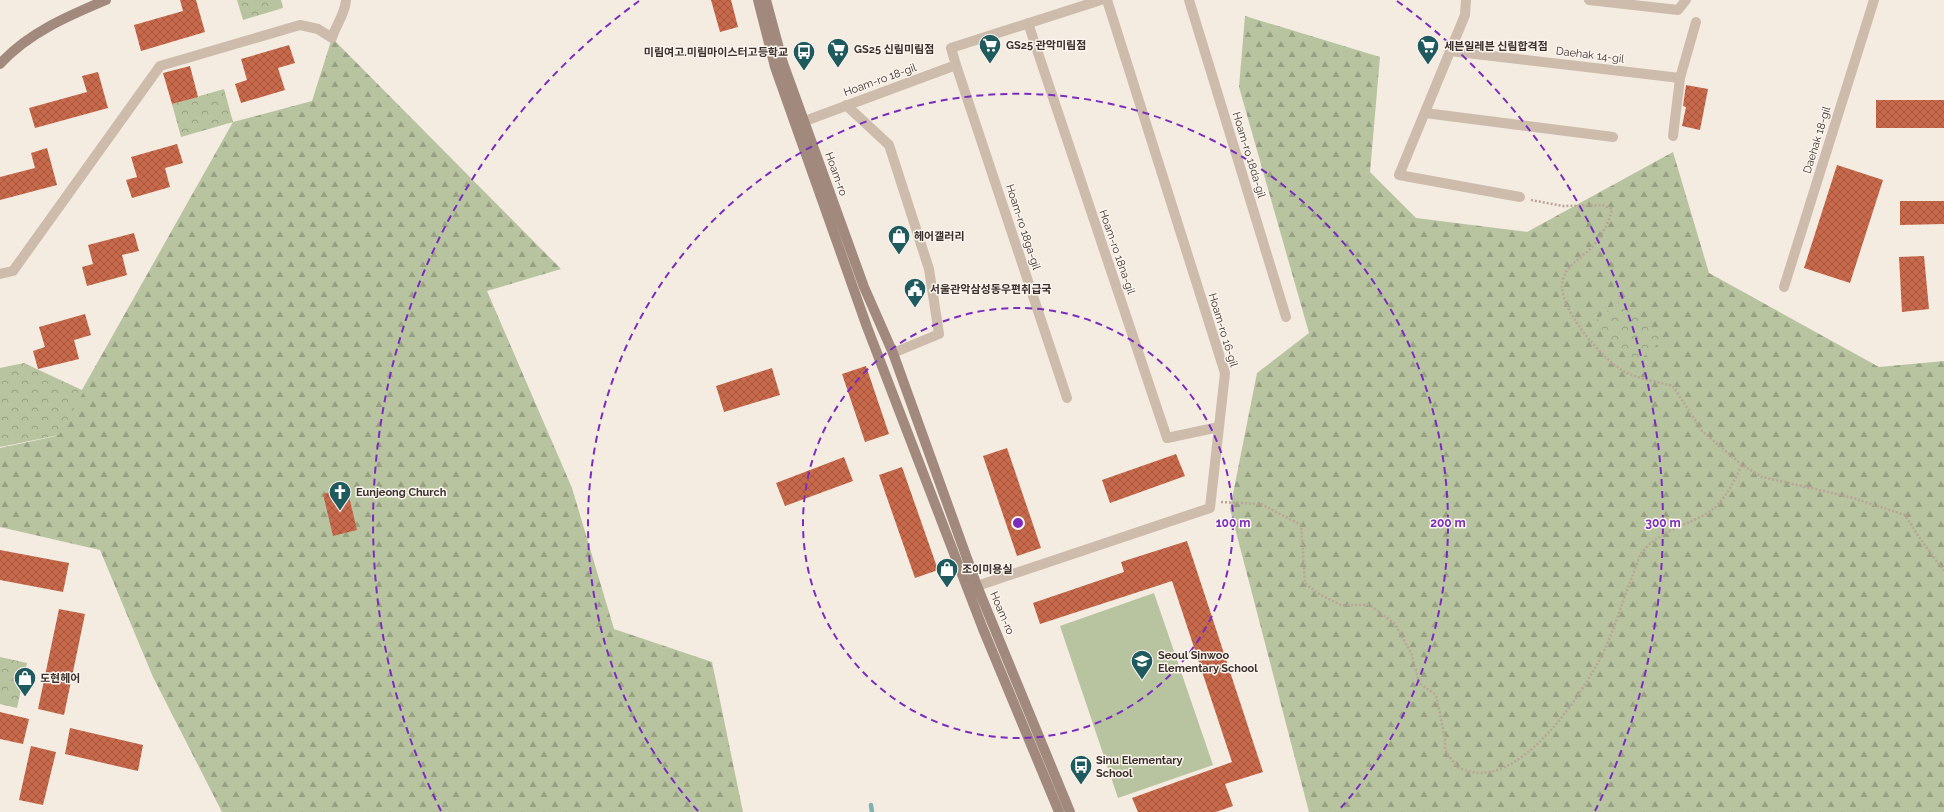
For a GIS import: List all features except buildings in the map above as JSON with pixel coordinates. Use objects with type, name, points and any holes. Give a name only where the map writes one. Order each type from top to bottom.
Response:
[{"type":"main road","points":[[0,64],[14,50],[44,29],[76,12],[106,0]]},
{"type":"main road","points":[[758,0],[775,67],[867,327],[983,629],[1059,812]]},
{"type":"main road","name":"Hoam-ro","points":[[766,0],[783,63],[864,288],[892,353],[977,586],[1070,812]]},
{"type":"street","points":[[0,274],[13,271],[160,66],[303,25],[318,29],[332,38],[335,28],[344,13],[346,0]]},
{"type":"street","points":[[956,65],[951,48],[1101,0]]},
{"type":"street","name":"Hoam-ro 16-gil","points":[[1107,0],[1225,373],[1210,501]]},
{"type":"street","name":"Hoam-ro 18da-gil","points":[[1189,0],[1286,317]]},
{"type":"street","points":[[1466,0],[1465,15],[1399,175],[1520,197]]},
{"type":"street","points":[[1589,0],[1678,10],[1686,0]]},
{"type":"street","name":"Daehak 18-gil","points":[[1784,288],[1874,0]]},
{"type":"street","points":[[1673,136],[1680,78],[1696,22]]},
{"type":"street","name":"Hoam-ro 18na-gil","points":[[1028,23],[1167,438],[1219,427]]},
{"type":"street","name":"Daehak 14-gil","points":[[1450,51],[1680,78]]},
{"type":"street","name":"Hoam-ro 18-gil","points":[[805,121],[956,65]]},
{"type":"street","name":"Hoam-ro 18ga-gil","points":[[956,65],[1067,398]]},
{"type":"street","points":[[846,105],[889,145],[929,269],[939,334],[892,353]]},
{"type":"street","points":[[1425,113],[1613,137]]},
{"type":"street","points":[[977,586],[1210,508],[1210,501]]},
{"type":"path","points":[[1520,197],[1564,206],[1602,205],[1612,209],[1600,237],[1575,261],[1562,280],[1563,297],[1580,329],[1600,352],[1626,372],[1673,386],[1702,431],[1742,465],[1762,477],[1850,497],[1905,515],[1944,571]]},
{"type":"path","points":[[1210,501],[1261,504],[1301,525],[1304,583],[1317,593],[1341,604],[1370,605],[1395,624],[1412,655],[1419,683],[1436,695],[1445,739],[1444,750],[1459,768],[1475,774],[1494,773],[1519,760],[1542,739],[1583,688],[1603,653],[1641,554],[1655,541],[1676,527],[1710,511],[1726,495],[1742,465]]},
{"type":"green space","points":[[237,0],[281,0],[283,8],[243,20]]},
{"type":"green space","points":[[1245,16],[1380,57],[1370,172],[1416,218],[1527,232],[1673,152],[1709,273],[1879,367],[1944,361],[1944,812],[1309,812],[1230,509],[1257,373],[1309,333],[1239,87]]},
{"type":"green space","points":[[332,38],[561,269],[487,291],[572,488],[614,629],[712,662],[743,812],[222,812],[153,677],[100,550],[0,527],[0,448],[56,436],[233,122],[312,101]]},
{"type":"green space","points":[[224,89],[233,122],[181,137],[172,104]]},
{"type":"green space","points":[[1622,299],[1663,339],[1636,364],[1594,322]]},
{"type":"green space","points":[[24,363],[84,391],[59,435],[0,447],[0,368]]},
{"type":"green space","points":[[1154,593],[1213,765],[1118,798],[1060,626]]},
{"type":"green space","points":[[0,657],[27,663],[17,708],[0,704]]},
{"type":"waterway","points":[[871,805],[872,812]]},
{"type":"place","name":"GS25 관악미림점","points":[[990,64]]},
{"type":"place","name":"세븐일레븐 신림합격점","points":[[1428,66]]},
{"type":"place","name":"GS25 신림미림점","points":[[838,68]]},
{"type":"place","name":"미림여고.미림마이스터고등학교","points":[[804,72]]},
{"type":"place","name":"헤어갤러리","points":[[899,256]]},
{"type":"place","name":"서울관악삼성동우편취급국","points":[[915,308]]},
{"type":"place","name":"Eunjeong Church","points":[[340,512]]},
{"type":"place","name":"조이미용실","points":[[947,588]]},
{"type":"place","name":"Seoul Sinwoo Elementary School","points":[[1142,680]]},
{"type":"place","name":"도현헤어","points":[[25,698]]},
{"type":"place","name":"Sinu Elementary School","points":[[1081,786]]}]
